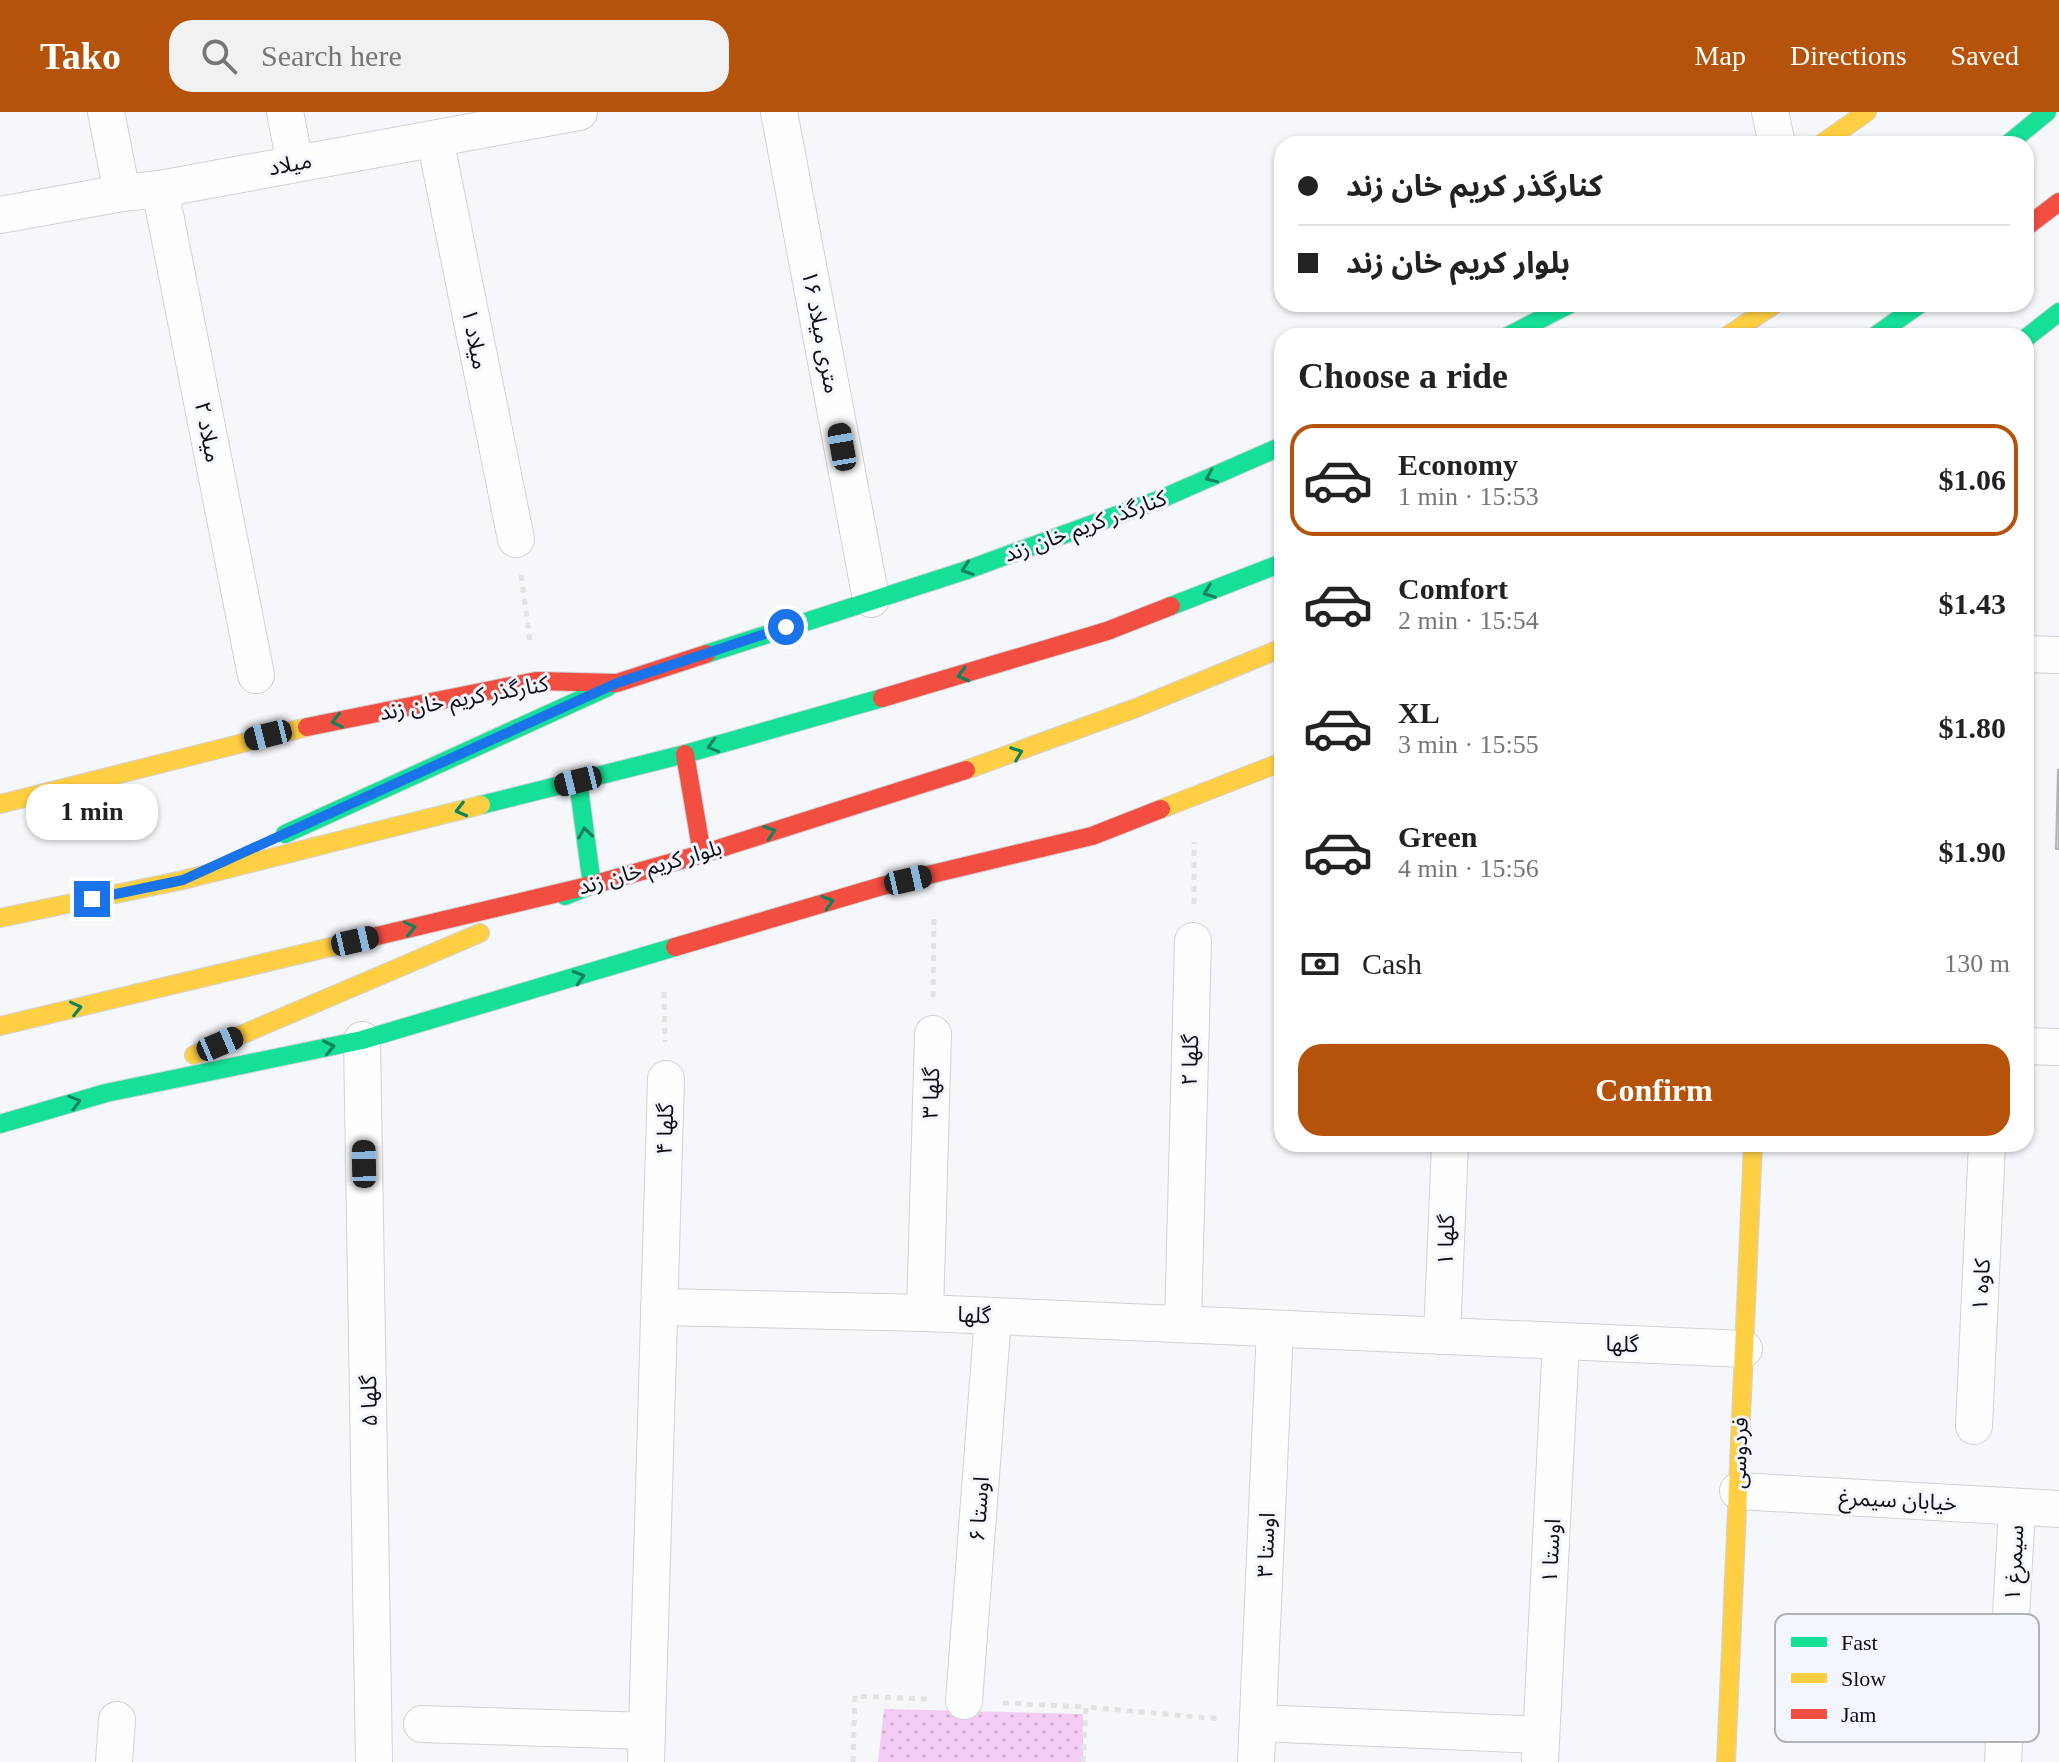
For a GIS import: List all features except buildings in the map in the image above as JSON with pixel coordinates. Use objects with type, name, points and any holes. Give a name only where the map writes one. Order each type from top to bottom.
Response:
[{"type":"main road","points":[[1832,136],[1867,112]]},
{"type":"main road","points":[[2018,136],[2047,112]]},
{"type":"main road","points":[[2034,221],[2059,202]]},
{"type":"main road","points":[[1524,328],[1554,312]]},
{"type":"main road","points":[[1739,328],[1763,312]]},
{"type":"main road","points":[[1886,328],[1909,312]]},
{"type":"main road","points":[[2034,332],[2059,312]]},
{"type":"main road","name":"کنارگذر کریم خان زند","points":[[0,804],[268,735],[536,681],[617,683],[964,571],[1161,499],[1274,450]]},
{"type":"main road","points":[[0,918],[183,880],[685,754],[986,669],[1107,631],[1274,566]]},
{"type":"main road","name":"بلوار کریم خان زند","points":[[0,1026],[592,885],[702,854],[998,760],[1274,651]]},
{"type":"main road","points":[[183,880],[617,683]]},
{"type":"main road","points":[[685,754],[702,854]]},
{"type":"main road","points":[[0,1124],[106,1093],[362,1040],[882,886],[1092,836],[1274,765]]},
{"type":"main road","points":[[106,1093],[592,885],[578,781]]},
{"type":"main road","name":"فردوسی","points":[[1726,1762],[1753,1152]]},
{"type":"street","points":[[106,112],[122,193]]},
{"type":"street","points":[[285,112],[295,163]]},
{"type":"street","name":"میلاد","points":[[0,215],[160,189],[574,112]]},
{"type":"street","name":"۱۶ متری میلاد","points":[[779,112],[871,599]]},
{"type":"street","points":[[1770,112],[1775,136]]},
{"type":"street","name":"میلاد ۱","points":[[435,139],[516,539]]},
{"type":"street","name":"میلاد ۲","points":[[160,189],[256,675]]},
{"type":"street","points":[[2034,654],[2059,655]]},
{"type":"street","name":"گلها ۲","points":[[1183,1324],[1193,941]]},
{"type":"street","name":"گلها ۳","points":[[925,1313],[933,1034]]},
{"type":"street","name":"گلها ۵","points":[[362,1040],[374,1762]]},
{"type":"street","points":[[2034,1046],[2059,1047]]},
{"type":"street","name":"گلها ۴","points":[[659,1307],[666,1079]]},
{"type":"street","name":"گلها ۱","points":[[1442,1336],[1450,1152]]},
{"type":"street","name":"کاوه ۱","points":[[1974,1426],[1987,1152]]},
{"type":"street","points":[[422,1724],[646,1746],[659,1307]]},
{"type":"street","name":"گلها","points":[[659,1307],[925,1313],[1744,1349]]},
{"type":"street","name":"اوستا ۶","points":[[964,1701],[993,1316]]},
{"type":"street","name":"اوستا ۳","points":[[1256,1762],[1275,1329]]},
{"type":"street","name":"اوستا ۱","points":[[1540,1748],[1561,1341]]},
{"type":"street","name":"خیابان سیمرغ","points":[[1738,1491],[2059,1509]]},
{"type":"street","name":"سیمرغ ۱","points":[[2011,1614],[2017,1507]]},
{"type":"street","points":[[114,1762],[117,1720]]},
{"type":"street","points":[[1258,1723],[1540,1748]]},
{"type":"street","name":"سیمرغ ۱","points":[[2003,1762],[2004,1742]]},
{"type":"path","points":[[516,539],[536,681]]},
{"type":"path","points":[[1193,941],[1194,797]]},
{"type":"path","points":[[933,1034],[934,874]]},
{"type":"path","name":"گلها ۴","points":[[663,952],[666,1079]]},
{"type":"path","points":[[1083,1762],[1086,1707],[1258,1723]]},
{"type":"shaded area","points":[[884,1709],[1083,1714],[1083,1762],[878,1762]]},
{"type":"traffic: fast","points":[[2018,136],[2047,112]]},
{"type":"traffic: fast","points":[[1524,328],[1554,312]]},
{"type":"traffic: fast","points":[[1886,328],[1909,312]]},
{"type":"traffic: fast","points":[[2034,332],[2059,312]]},
{"type":"traffic: fast","points":[[706,654],[964,571],[1161,499],[1274,450]]},
{"type":"traffic: fast","points":[[1171,606],[1274,566]]},
{"type":"traffic: fast","points":[[285,834],[608,687]]},
{"type":"traffic: fast","points":[[481,805],[685,754],[882,698]]},
{"type":"traffic: fast","points":[[565,896],[592,885],[578,781]]},
{"type":"traffic: fast","points":[[0,1124],[106,1093],[362,1040],[675,947]]},
{"type":"traffic: slow","points":[[1832,136],[1867,112]]},
{"type":"traffic: slow","points":[[1739,328],[1763,312]]},
{"type":"traffic: slow","points":[[966,770],[1136,708],[1274,651]]},
{"type":"traffic: slow","points":[[0,804],[307,727]]},
{"type":"traffic: slow","points":[[1161,809],[1274,765]]},
{"type":"traffic: slow","points":[[0,918],[183,880],[481,805]]},
{"type":"traffic: slow","points":[[194,1055],[480,933]]},
{"type":"traffic: slow","points":[[0,1026],[377,936]]},
{"type":"traffic: slow","points":[[1726,1762],[1753,1152]]},
{"type":"traffic: jam","points":[[2034,221],[2059,202]]},
{"type":"traffic: jam","points":[[882,698],[1107,631],[1171,606]]},
{"type":"traffic: jam","points":[[307,727],[536,681],[617,683],[706,654]]},
{"type":"traffic: jam","points":[[685,754],[702,854]]},
{"type":"traffic: jam","points":[[377,936],[592,885],[702,854],[966,770]]},
{"type":"traffic: jam","points":[[675,947],[882,886],[1092,836],[1161,809]]},
{"type":"route","points":[[92,899],[183,880],[617,683],[786,627]]}]
